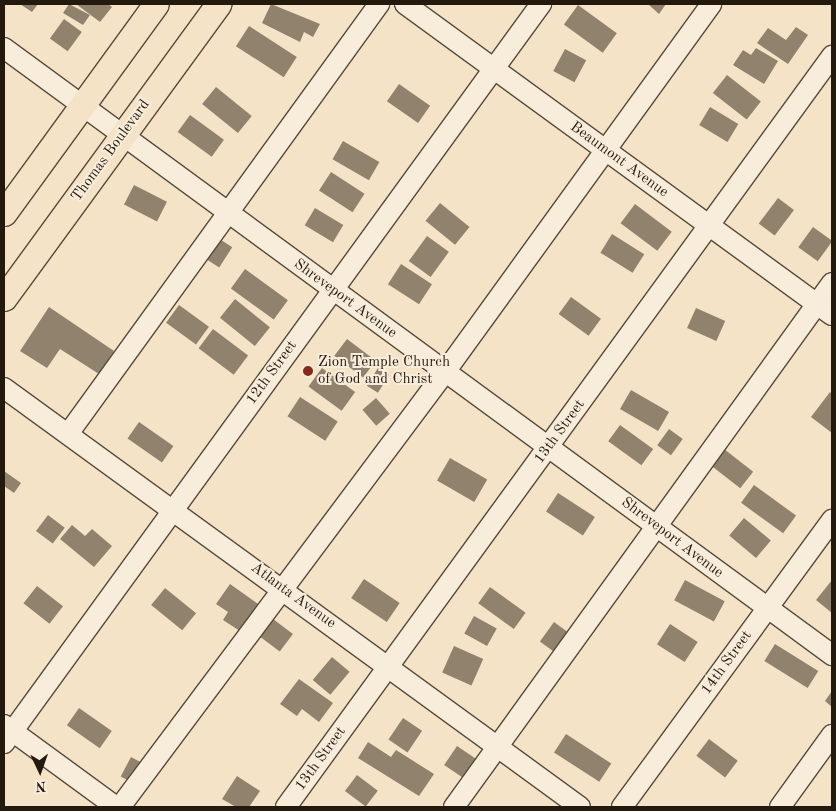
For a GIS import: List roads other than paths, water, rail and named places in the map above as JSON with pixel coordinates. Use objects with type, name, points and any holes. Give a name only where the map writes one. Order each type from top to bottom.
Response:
[{"type":"main road","points":[[4,213],[156,4]]},
{"type":"main road","name":"Thomas Boulevard","points":[[4,298],[218,4]]},
{"type":"street","points":[[68,434],[379,4]]},
{"type":"street","name":"Beaumont Avenue","points":[[405,4],[825,310]]},
{"type":"street","name":"12th Street","points":[[7,733],[173,510],[541,4]]},
{"type":"street","points":[[120,807],[445,372],[711,4]]},
{"type":"street","name":"Shreveport Avenue","points":[[4,48],[332,290],[655,524],[766,609],[832,655]]},
{"type":"street","name":"13th Street","points":[[286,807],[549,448],[832,56]]},
{"type":"street","points":[[454,807],[655,524],[825,310],[832,283]]},
{"type":"street","name":"Atlanta Avenue","points":[[4,388],[390,666],[580,807]]},
{"type":"street","name":"14th Street","points":[[622,807],[832,520]]},
{"type":"street","points":[[7,733],[116,807]]},
{"type":"street","points":[[780,807],[832,735]]},
{"type":"place","name":"Zion Temple Church of God and Christ","points":[[308,371]]}]
